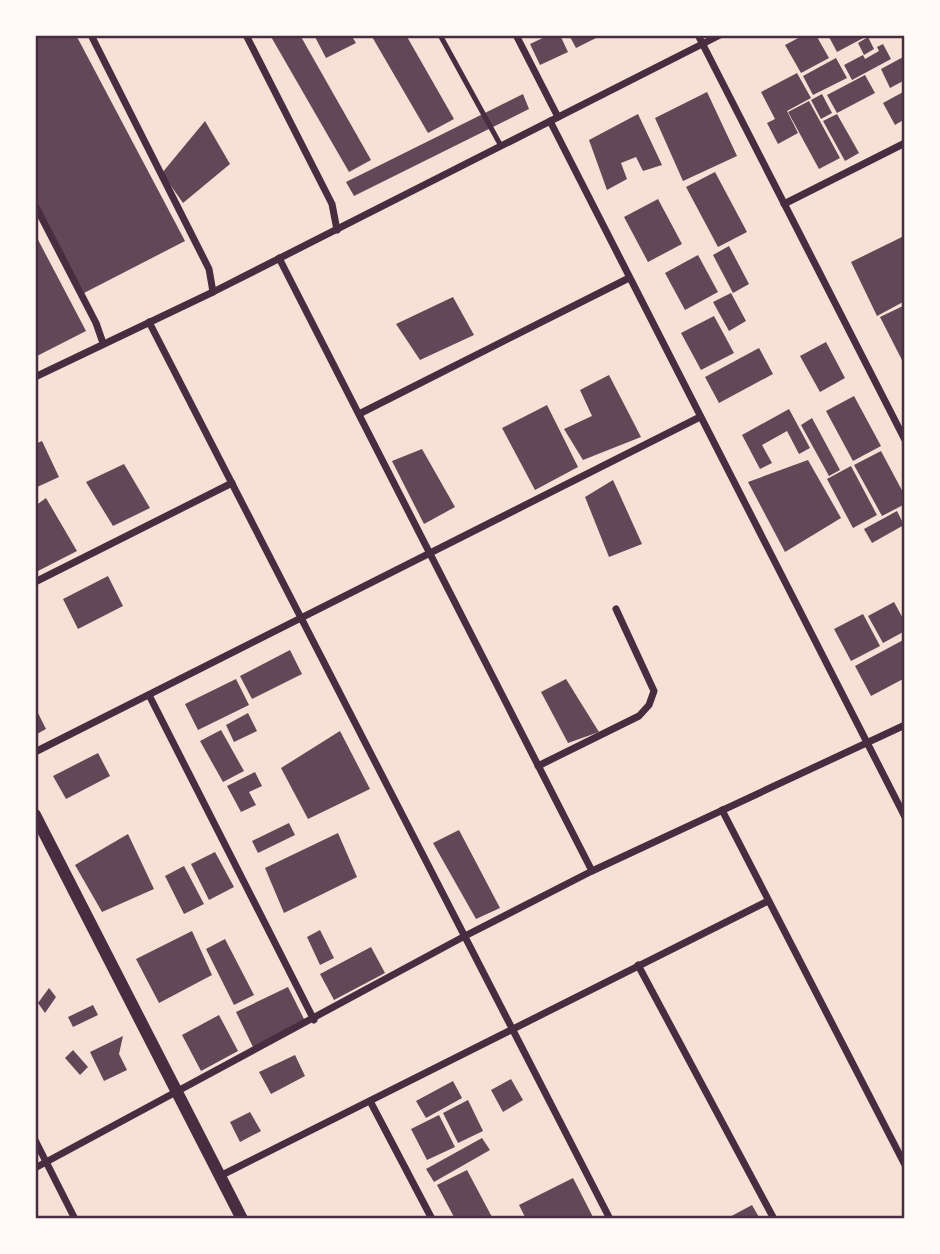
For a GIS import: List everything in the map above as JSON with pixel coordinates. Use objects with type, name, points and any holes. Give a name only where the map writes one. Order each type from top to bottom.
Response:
[{"type":"street","points":[[91,35],[209,269],[213,292]]},
{"type":"street","points":[[246,35],[332,204],[337,230]]},
{"type":"street","points":[[516,35],[558,117]]},
{"type":"street","points":[[698,35],[905,440]]},
{"type":"street","points":[[35,377],[213,292],[720,35]]},
{"type":"street","points":[[550,121],[905,817]]},
{"type":"street","points":[[784,204],[905,143]]},
{"type":"street","points":[[35,205],[96,323],[103,343]]},
{"type":"street","points":[[279,258],[592,871]]},
{"type":"street","points":[[359,414],[629,278]]},
{"type":"street","points":[[149,322],[610,1219]]},
{"type":"street","points":[[35,752],[700,417]]},
{"type":"street","points":[[35,582],[232,483]]},
{"type":"street","points":[[538,766],[639,716],[649,705],[654,691],[616,610]]},
{"type":"street","points":[[149,695],[314,1020]]},
{"type":"street","points":[[35,1168],[314,1020],[463,937],[592,871],[905,725]]},
{"type":"street","points":[[722,810],[905,1165]]},
{"type":"street","points":[[35,815],[242,1219]]},
{"type":"street","points":[[220,1176],[768,901]]},
{"type":"street","points":[[638,965],[774,1219]]},
{"type":"street","points":[[370,1101],[432,1219]]},
{"type":"street","points":[[35,1140],[75,1219]]},
{"type":"lane","points":[[440,35],[501,146]]},
{"type":"building","points":[[35,35],[76,35],[185,241],[84,293],[35,201]]},
{"type":"building","points":[[270,35],[300,35],[371,160],[349,172]]},
{"type":"building","points":[[314,35],[351,35],[356,43],[326,58]]},
{"type":"building","points":[[371,35],[406,35],[454,119],[428,133]]},
{"type":"building","points":[[549,35],[560,35],[568,52],[540,65],[530,44]]},
{"type":"building","points":[[569,35],[602,35],[576,48]]},
{"type":"building","points":[[804,35],[816,35],[829,58],[801,73],[785,45]]},
{"type":"building","points":[[828,35],[869,35],[837,52]]},
{"type":"building","points":[[868,37],[874,49],[864,55],[858,43]]},
{"type":"building","points":[[883,44],[891,59],[852,80],[844,65],[863,55],[865,59],[879,51],[877,47]]},
{"type":"building","points":[[905,56],[905,80],[890,88],[881,69]]},
{"type":"building","points":[[836,58],[847,78],[813,95],[803,76]]},
{"type":"building","points":[[797,73],[811,98],[787,111],[798,133],[778,144],[767,123],[775,119],[761,92]]},
{"type":"building","points":[[865,75],[875,93],[837,113],[827,95]]},
{"type":"building","points":[[905,91],[905,119],[895,125],[883,103]]},
{"type":"building","points":[[707,92],[737,156],[683,181],[655,118]]},
{"type":"building","points":[[523,94],[529,109],[354,196],[346,182]]},
{"type":"building","points":[[822,94],[832,113],[821,119],[811,100]]},
{"type":"building","points":[[809,101],[840,158],[819,169],[788,112]]},
{"type":"building","points":[[638,114],[662,165],[643,171],[636,157],[621,163],[627,179],[607,190],[589,140]]},
{"type":"building","points":[[837,114],[859,153],[845,161],[823,121]]},
{"type":"building","points":[[205,121],[230,164],[183,203],[162,173]]},
{"type":"building","points":[[715,172],[747,232],[718,247],[686,187]]},
{"type":"building","points":[[658,199],[682,244],[648,262],[624,217]]},
{"type":"building","points":[[35,234],[86,331],[35,357]]},
{"type":"building","points":[[904,236],[905,301],[877,316],[851,262]]},
{"type":"building","points":[[729,246],[749,284],[733,293],[713,255]]},
{"type":"building","points":[[698,255],[718,292],[685,310],[665,273]]},
{"type":"building","points":[[731,293],[746,321],[729,331],[713,302]]},
{"type":"building","points":[[453,297],[474,335],[420,360],[396,324]]},
{"type":"building","points":[[905,305],[905,366],[880,317]]},
{"type":"building","points":[[714,316],[734,353],[701,370],[681,333]]},
{"type":"building","points":[[826,342],[845,378],[820,392],[800,356]]},
{"type":"building","points":[[759,348],[773,374],[719,403],[705,377]]},
{"type":"building","points":[[609,375],[641,437],[583,460],[564,429],[592,416],[580,390]]},
{"type":"building","points":[[854,396],[881,446],[853,461],[826,411]]},
{"type":"building","points":[[547,405],[578,467],[535,490],[502,428]]},
{"type":"building","points":[[789,409],[810,448],[799,454],[787,431],[762,445],[772,463],[760,469],[742,435]]},
{"type":"building","points":[[812,418],[840,470],[829,476],[801,425]]},
{"type":"building","points":[[42,441],[59,477],[35,488],[35,444]]},
{"type":"building","points":[[422,449],[455,507],[424,524],[392,461]]},
{"type":"building","points":[[881,451],[905,496],[905,504],[882,516],[854,465]]},
{"type":"building","points":[[808,460],[841,518],[785,552],[748,482]]},
{"type":"building","points":[[124,464],[150,508],[113,526],[86,482]]},
{"type":"building","points":[[851,466],[877,515],[853,528],[827,479]]},
{"type":"building","points":[[613,480],[642,544],[609,557],[585,497]]},
{"type":"building","points":[[46,498],[77,551],[38,571],[35,565],[35,506]]},
{"type":"building","points":[[897,511],[904,525],[872,543],[864,529]]},
{"type":"building","points":[[108,576],[123,606],[78,629],[63,599]]},
{"type":"building","points":[[894,602],[905,622],[905,631],[883,643],[868,616]]},
{"type":"building","points":[[863,614],[880,646],[851,661],[834,629]]},
{"type":"building","points":[[905,639],[905,678],[871,696],[855,666]]},
{"type":"building","points":[[290,650],[302,674],[252,699],[240,676]]},
{"type":"building","points":[[236,679],[249,705],[198,730],[185,704]]},
{"type":"building","points":[[566,679],[599,732],[568,743],[541,692]]},
{"type":"building","points":[[35,707],[46,729],[35,735]]},
{"type":"building","points":[[248,713],[257,731],[234,742],[226,725]]},
{"type":"building","points":[[221,730],[244,771],[223,782],[200,741]]},
{"type":"building","points":[[340,731],[370,789],[308,819],[281,768]]},
{"type":"building","points":[[98,753],[110,776],[66,799],[53,776]]},
{"type":"building","points":[[255,772],[262,786],[249,792],[256,805],[241,812],[227,786]]},
{"type":"building","points":[[289,823],[295,835],[258,853],[252,841]]},
{"type":"building","points":[[459,830],[500,908],[476,919],[433,843]]},
{"type":"building","points":[[338,833],[357,877],[284,913],[265,868]]},
{"type":"building","points":[[128,834],[154,889],[102,912],[75,865]]},
{"type":"building","points":[[215,852],[234,887],[209,900],[191,864]]},
{"type":"building","points":[[184,866],[204,904],[184,914],[165,876]]},
{"type":"building","points":[[320,930],[334,958],[320,965],[307,937]]},
{"type":"building","points":[[192,931],[212,975],[159,1003],[136,959]]},
{"type":"building","points":[[225,939],[254,995],[234,1005],[206,949]]},
{"type":"building","points":[[371,947],[385,973],[334,1000],[320,974]]},
{"type":"building","points":[[288,987],[305,1021],[253,1047],[236,1012]]},
{"type":"building","points":[[49,988],[56,997],[45,1013],[38,1003]]},
{"type":"building","points":[[93,1005],[98,1015],[73,1027],[68,1017]]},
{"type":"building","points":[[219,1015],[238,1051],[201,1071],[182,1035]]},
{"type":"building","points":[[123,1036],[119,1054],[127,1070],[104,1081],[90,1052]]},
{"type":"building","points":[[73,1050],[88,1067],[80,1075],[65,1058]]},
{"type":"building","points":[[295,1055],[305,1076],[271,1094],[259,1072]]},
{"type":"building","points":[[511,1079],[523,1100],[503,1112],[491,1090]]},
{"type":"building","points":[[453,1081],[462,1098],[426,1118],[416,1101]]},
{"type":"building","points":[[468,1100],[483,1131],[458,1143],[443,1113]]},
{"type":"building","points":[[250,1112],[261,1131],[240,1142],[230,1122]]},
{"type":"building","points":[[439,1115],[455,1147],[427,1160],[411,1129]]},
{"type":"building","points":[[482,1138],[490,1150],[434,1182],[426,1169]]},
{"type":"building","points":[[467,1170],[493,1219],[455,1219],[437,1185]]},
{"type":"building","points":[[573,1178],[594,1219],[526,1219],[519,1205]]},
{"type":"building","points":[[752,1205],[760,1219],[726,1219]]}]
